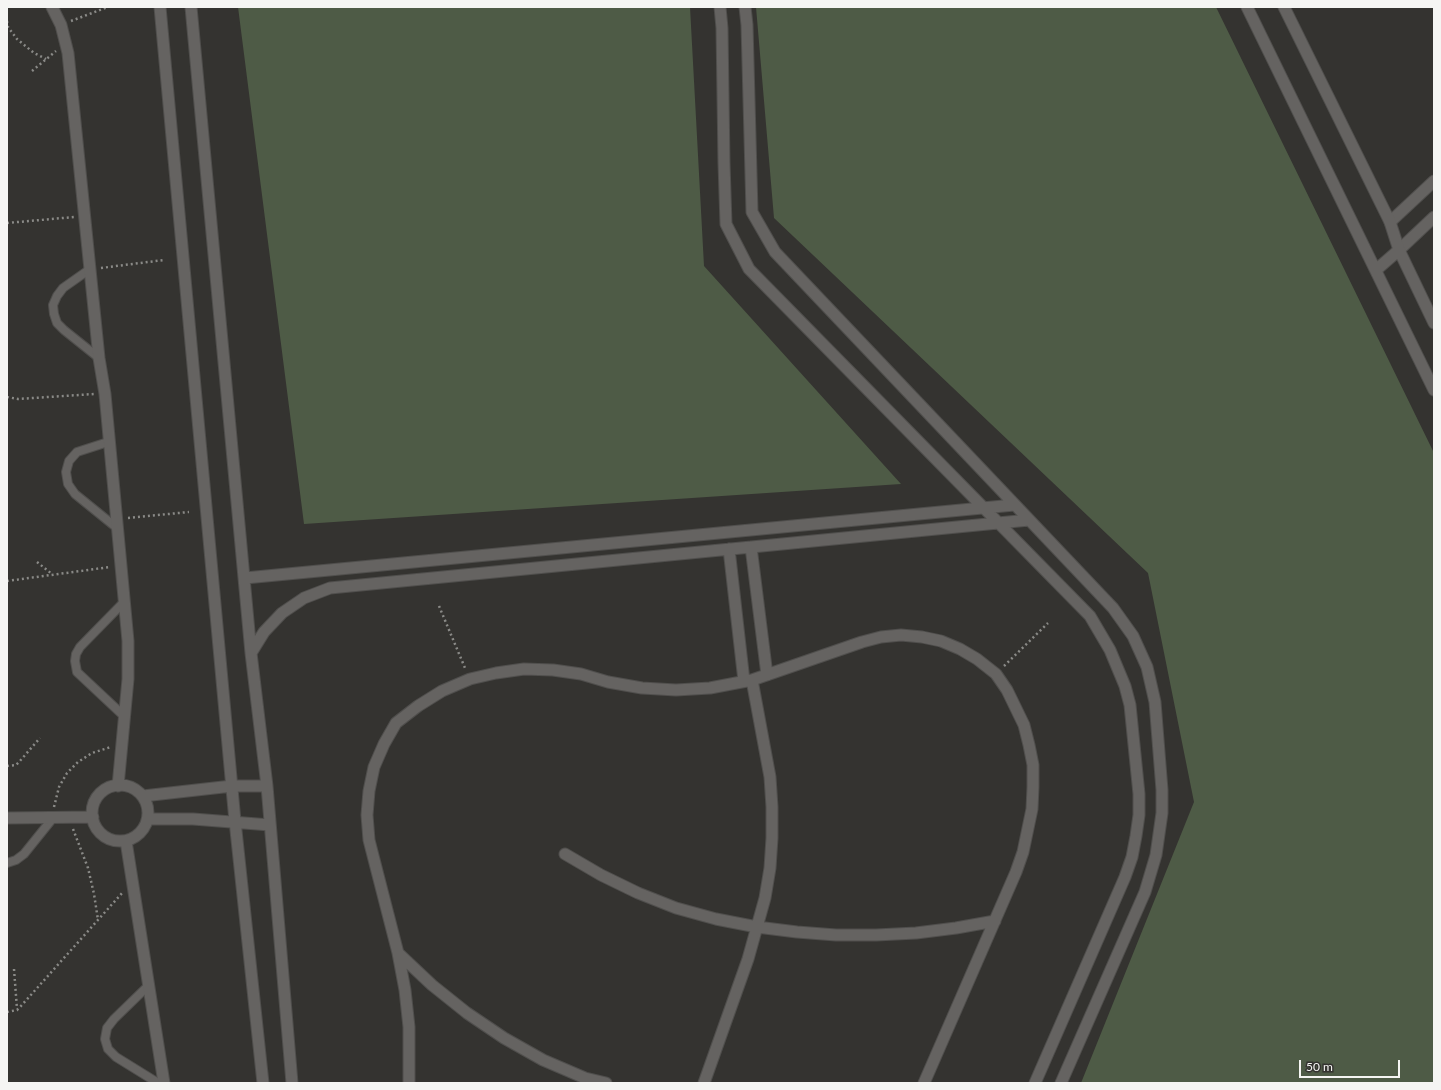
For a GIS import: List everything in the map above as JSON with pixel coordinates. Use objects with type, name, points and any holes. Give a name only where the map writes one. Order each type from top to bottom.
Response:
[{"type":"street","points":[[52,7],[61,25],[68,54],[104,394],[128,641],[128,679],[118,786]]},
{"type":"street","points":[[160,7],[235,821],[263,1083]]},
{"type":"street","points":[[191,7],[251,653],[267,786],[292,1083]]},
{"type":"street","points":[[720,7],[722,28],[726,224],[750,269],[1090,616],[1119,668],[1130,705],[1139,787],[1139,815],[1136,836],[1125,877],[1035,1083]]},
{"type":"street","points":[[745,7],[747,26],[752,212],[775,252],[1014,505],[1114,608],[1133,636],[1147,667],[1155,702],[1161,768],[1162,813],[1151,874],[1145,892],[1061,1083]]},
{"type":"street","points":[[1247,7],[1434,390]]},
{"type":"street","points":[[1284,7],[1390,222],[1399,250],[1434,323]]},
{"type":"street","points":[[1390,222],[1434,181]]},
{"type":"street","points":[[1376,270],[1434,217]]},
{"type":"street","points":[[244,578],[1014,505]]},
{"type":"street","points":[[251,653],[264,632],[282,614],[304,598],[330,588],[1029,520]]},
{"type":"street","points":[[751,547],[767,675]]},
{"type":"street","points":[[704,1083],[748,959],[757,927],[765,898],[770,868],[772,838],[770,778],[748,681],[729,549]]},
{"type":"street","points":[[409,1083],[409,1027],[405,990],[398,953],[370,840],[367,815],[368,797],[374,767],[384,744],[396,723],[424,702],[442,691],[470,679],[496,673],[524,669],[553,670],[581,674],[608,682],[642,688],[676,690],[710,688],[748,681],[862,642],[881,637],[901,635],[922,637],[960,649],[996,674],[1008,690],[1024,725],[1030,745],[1032,765],[1033,787],[1031,816],[1023,852],[995,921],[924,1083]]},
{"type":"street","points":[[118,786],[132,788],[143,796],[147,803],[148,819],[145,827],[140,833],[126,841],[111,840],[104,836],[95,824],[93,817],[94,804],[101,794],[106,790],[118,786]]},
{"type":"street","points":[[143,796],[232,786],[267,786]]},
{"type":"street","points":[[7,818],[93,817]]},
{"type":"street","points":[[148,819],[235,821],[270,825]]},
{"type":"street","points":[[126,841],[164,1083]]},
{"type":"street","points":[[565,854],[601,875],[663,903],[716,920],[757,927],[804,933],[876,935],[940,930],[995,921]]},
{"type":"street","points":[[398,953],[432,985],[466,1013],[504,1038],[543,1060],[585,1078],[606,1083]]},
{"type":"lane","points":[[90,269],[63,288],[56,296],[53,305],[57,323],[99,358]]},
{"type":"lane","points":[[108,442],[77,452],[69,461],[66,472],[68,484],[75,494],[116,524]]},
{"type":"lane","points":[[124,602],[80,647],[76,654],[75,661],[77,672],[125,717]]},
{"type":"lane","points":[[7,862],[16,860],[24,854],[53,818]]},
{"type":"lane","points":[[149,985],[114,1019],[107,1028],[105,1039],[108,1049],[116,1057],[158,1083]]},
{"type":"path","points":[[61,25],[108,7]]},
{"type":"path","points":[[7,21],[8,27],[17,38],[34,53],[46,59]]},
{"type":"path","points":[[32,72],[65,42]]},
{"type":"path","points":[[7,223],[85,216]]},
{"type":"path","points":[[90,269],[164,260]]},
{"type":"path","points":[[7,397],[18,400],[104,394]]},
{"type":"path","points":[[116,524],[189,512]]},
{"type":"path","points":[[37,562],[52,574]]},
{"type":"path","points":[[7,581],[121,566]]},
{"type":"path","points":[[439,606],[470,679]]},
{"type":"path","points":[[996,674],[1048,623]]},
{"type":"path","points":[[7,766],[16,765],[40,738]]},
{"type":"path","points":[[53,818],[54,802],[59,787],[67,773],[78,762],[92,753],[106,747],[122,745]]},
{"type":"path","points":[[68,818],[79,842],[88,868],[98,920]]},
{"type":"path","points":[[7,1012],[17,1010],[133,881]]},
{"type":"path","points":[[14,969],[17,1010]]},
{"type":"green space","points":[[238,7],[690,7],[704,266],[901,484],[304,524]]},
{"type":"green space","points":[[756,7],[1216,7],[1434,453],[1434,1083],[1081,1083],[1194,802],[1148,573],[774,218]]}]
